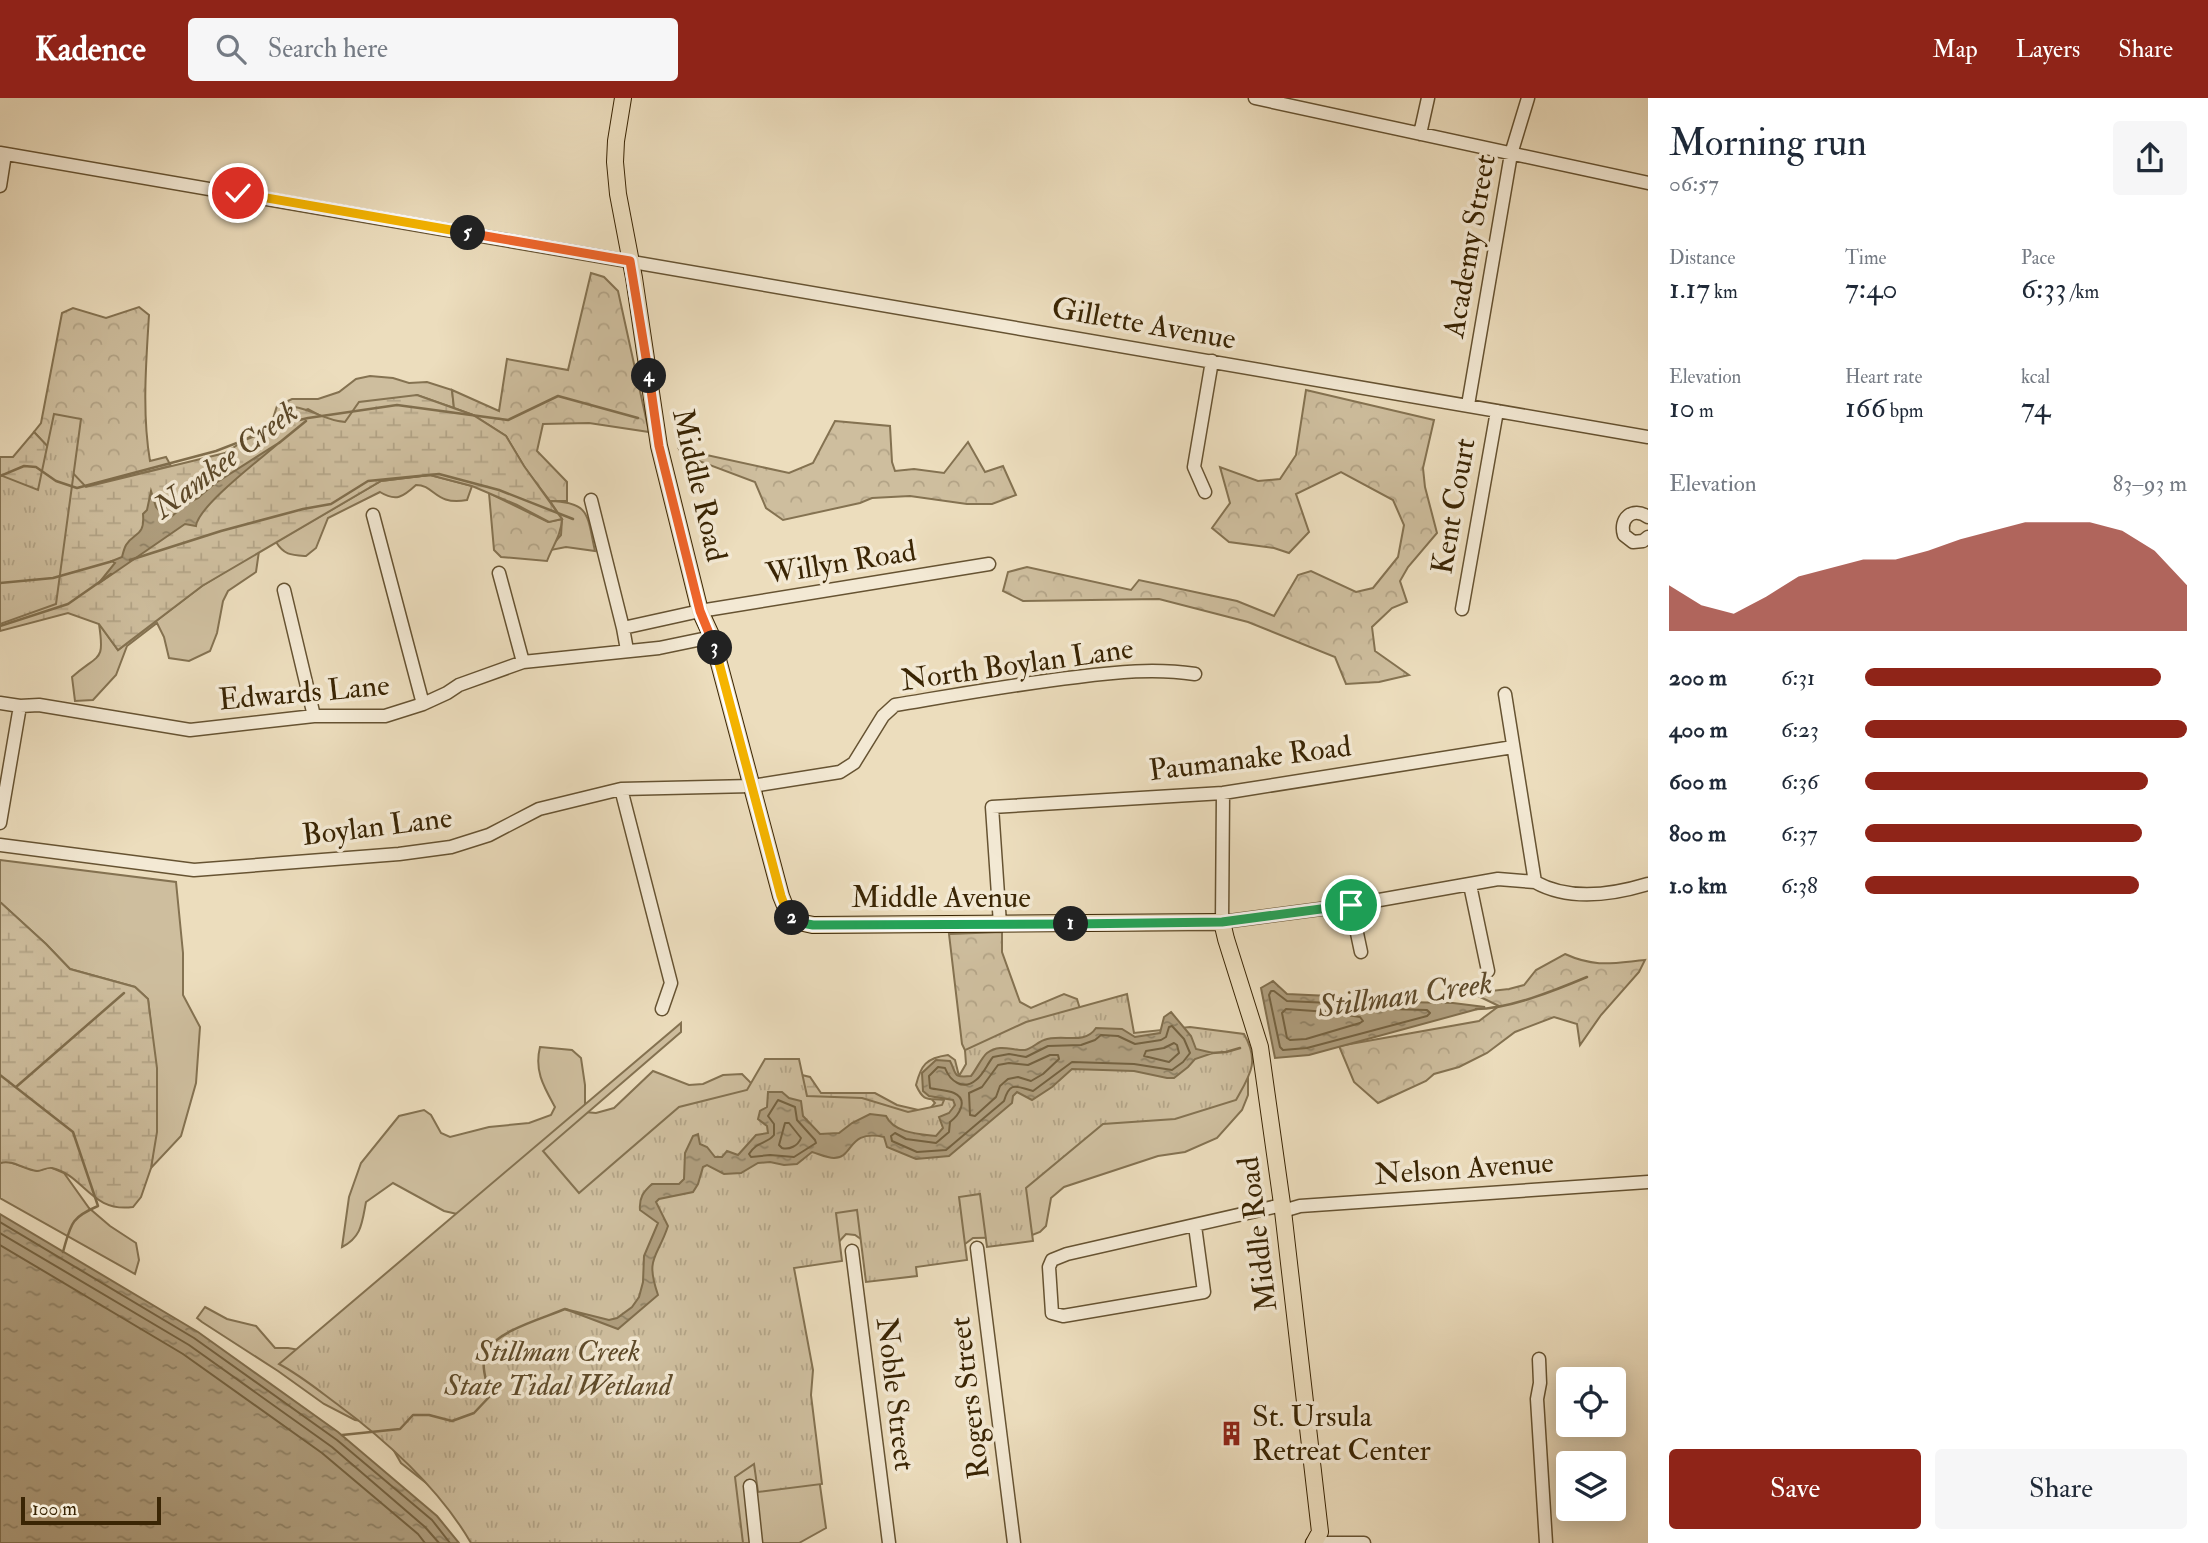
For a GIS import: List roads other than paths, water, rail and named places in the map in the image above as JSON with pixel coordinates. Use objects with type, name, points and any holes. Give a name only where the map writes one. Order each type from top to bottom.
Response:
[{"type":"main road","name":"Middle Road","points":[[623,98],[615,162],[659,446],[700,611],[712,637],[776,876]]},
{"type":"main road","name":"Middle Avenue","points":[[776,876],[788,915],[802,923],[813,925],[1222,922]]},
{"type":"main road","name":"Middle Road","points":[[1222,922],[1260,1047],[1283,1208],[1320,1532],[1314,1543]]},
{"type":"street","points":[[1255,98],[1648,183]]},
{"type":"street","points":[[1420,134],[1428,98]]},
{"type":"street","name":"Academy Street","points":[[1468,405],[1511,154],[1528,98]]},
{"type":"street","name":"Gillette Avenue","points":[[3,153],[1648,437]]},
{"type":"street","points":[[0,186],[3,153]]},
{"type":"street","points":[[1205,492],[1194,467],[1212,362]]},
{"type":"street","name":"Kent Court","points":[[1462,609],[1497,411]]},
{"type":"street","points":[[590,500],[627,650]]},
{"type":"street","points":[[1648,517],[1636,512],[1629,514],[1622,526],[1624,536],[1633,542],[1643,541],[1648,537]]},
{"type":"street","points":[[373,515],[424,704]]},
{"type":"street","name":"Willyn Road","points":[[623,628],[700,611],[989,564]]},
{"type":"street","points":[[499,573],[523,662]]},
{"type":"street","points":[[284,590],[314,716]]},
{"type":"street","name":"Edwards Lane","points":[[0,703],[39,705],[190,730],[314,716],[385,716],[424,704],[459,685],[523,662],[659,648],[712,637]]},
{"type":"street","name":"North Boylan Lane","points":[[752,786],[840,772],[854,763],[883,716],[894,705],[1040,681],[1112,673],[1158,670],[1195,674]]},
{"type":"street","points":[[1505,694],[1535,882]]},
{"type":"street","points":[[0,823],[20,706]]},
{"type":"street","name":"Paumanake Road","points":[[1000,924],[992,807],[1223,793],[1513,747]]},
{"type":"street","name":"Boylan Lane","points":[[0,845],[194,870],[399,854],[455,846],[489,835],[539,809],[621,789],[752,786]]},
{"type":"street","points":[[621,789],[671,983],[662,1009]]},
{"type":"street","points":[[1223,793],[1222,922],[1351,905],[1493,880],[1535,882],[1548,889],[1584,895],[1648,884]]},
{"type":"street","points":[[1469,885],[1488,971]]},
{"type":"street","points":[[1351,905],[1361,952]]},
{"type":"street","name":"Nelson Avenue","points":[[1195,1226],[1204,1292],[1063,1316],[1052,1313],[1049,1267],[1052,1260],[1067,1254],[1195,1226],[1283,1208],[1648,1182]]},
{"type":"street","name":"Rogers Street","points":[[977,1248],[1014,1543]]},
{"type":"street","name":"Noble Street","points":[[852,1251],[889,1543]]},
{"type":"street","points":[[1539,1359],[1540,1383],[1537,1399],[1546,1543]]},
{"type":"street","points":[[750,1486],[756,1543]]},
{"type":"street","points":[[1314,1543],[1364,1543]]},
{"type":"water","points":[[280,442],[207,507],[196,526],[185,524],[98,584],[115,563],[112,561],[122,557],[126,545],[141,530],[151,491],[156,507],[166,518],[172,516],[214,484]]},
{"type":"water","points":[[1273,981],[1287,994],[1330,996],[1353,1001],[1453,1003],[1485,1007],[1309,1055],[1275,1058],[1261,988]]},
{"type":"water","points":[[1171,1012],[1191,1036],[1196,1049],[1213,1053],[1195,1059],[1174,1078],[1134,1071],[1072,1069],[1032,1100],[1017,1092],[1012,1103],[949,1156],[916,1159],[887,1147],[884,1137],[872,1136],[857,1140],[840,1157],[826,1157],[812,1152],[797,1164],[758,1163],[741,1173],[724,1174],[707,1165],[703,1167],[693,1192],[659,1199],[656,1202],[668,1226],[653,1265],[658,1295],[618,1329],[565,1309],[609,1320],[617,1318],[632,1307],[639,1297],[643,1282],[644,1256],[658,1223],[640,1210],[644,1193],[652,1184],[679,1184],[684,1179],[685,1153],[693,1136],[698,1134],[700,1144],[707,1147],[715,1157],[722,1157],[727,1151],[738,1155],[756,1135],[768,1133],[767,1126],[758,1119],[760,1111],[767,1107],[768,1092],[782,1092],[789,1098],[801,1101],[803,1116],[820,1134],[839,1133],[870,1114],[886,1116],[895,1126],[908,1132],[936,1136],[943,1128],[939,1117],[949,1113],[955,1105],[953,1100],[929,1096],[923,1091],[922,1073],[936,1060],[950,1061],[958,1076],[971,1076],[985,1055],[997,1048],[1025,1050],[1051,1038],[1079,1038],[1096,1028],[1122,1029],[1135,1037],[1160,1033],[1164,1017]]},
{"type":"water","points":[[0,1214],[198,1332],[338,1432],[437,1516],[459,1543],[0,1543]]},
{"type":"waterway","name":"Namkee Creek","points":[[0,476],[24,466],[36,467],[56,481],[77,488],[216,451],[291,422],[397,405],[508,420],[558,396],[638,418]]},
{"type":"waterway","name":"Namkee Creek","points":[[279,443],[306,421]]},
{"type":"waterway","name":"Namkee Creek","points":[[130,560],[221,531],[331,504],[368,481],[439,474],[499,490],[573,519]]},
{"type":"waterway","name":"Namkee Creek","points":[[0,583],[53,578],[113,561]]},
{"type":"waterway","name":"Namkee Creek","points":[[0,626],[68,604],[111,574]]},
{"type":"waterway","name":"Stillman Creek","points":[[1476,1009],[1517,1002],[1587,977]]},
{"type":"waterway","points":[[16,1087],[124,993]]},
{"type":"waterway","name":"Stillman Creek","points":[[1212,1053],[1240,1048]]},
{"type":"waterway","points":[[0,1075],[73,1132],[98,1206],[82,1214],[73,1223],[63,1252]]},
{"type":"waterway","name":"Stillman Creek","points":[[342,1435],[400,1429],[413,1415],[429,1415],[452,1421],[474,1413],[490,1396],[484,1357],[491,1344],[521,1326],[568,1310]]},
{"type":"place","name":"St. Ursula Retreat Center","points":[[1232,1433]]},
{"type":"park label","name":"Stillman Creek State Tidal Wetland","points":[[558,1368]]}]
